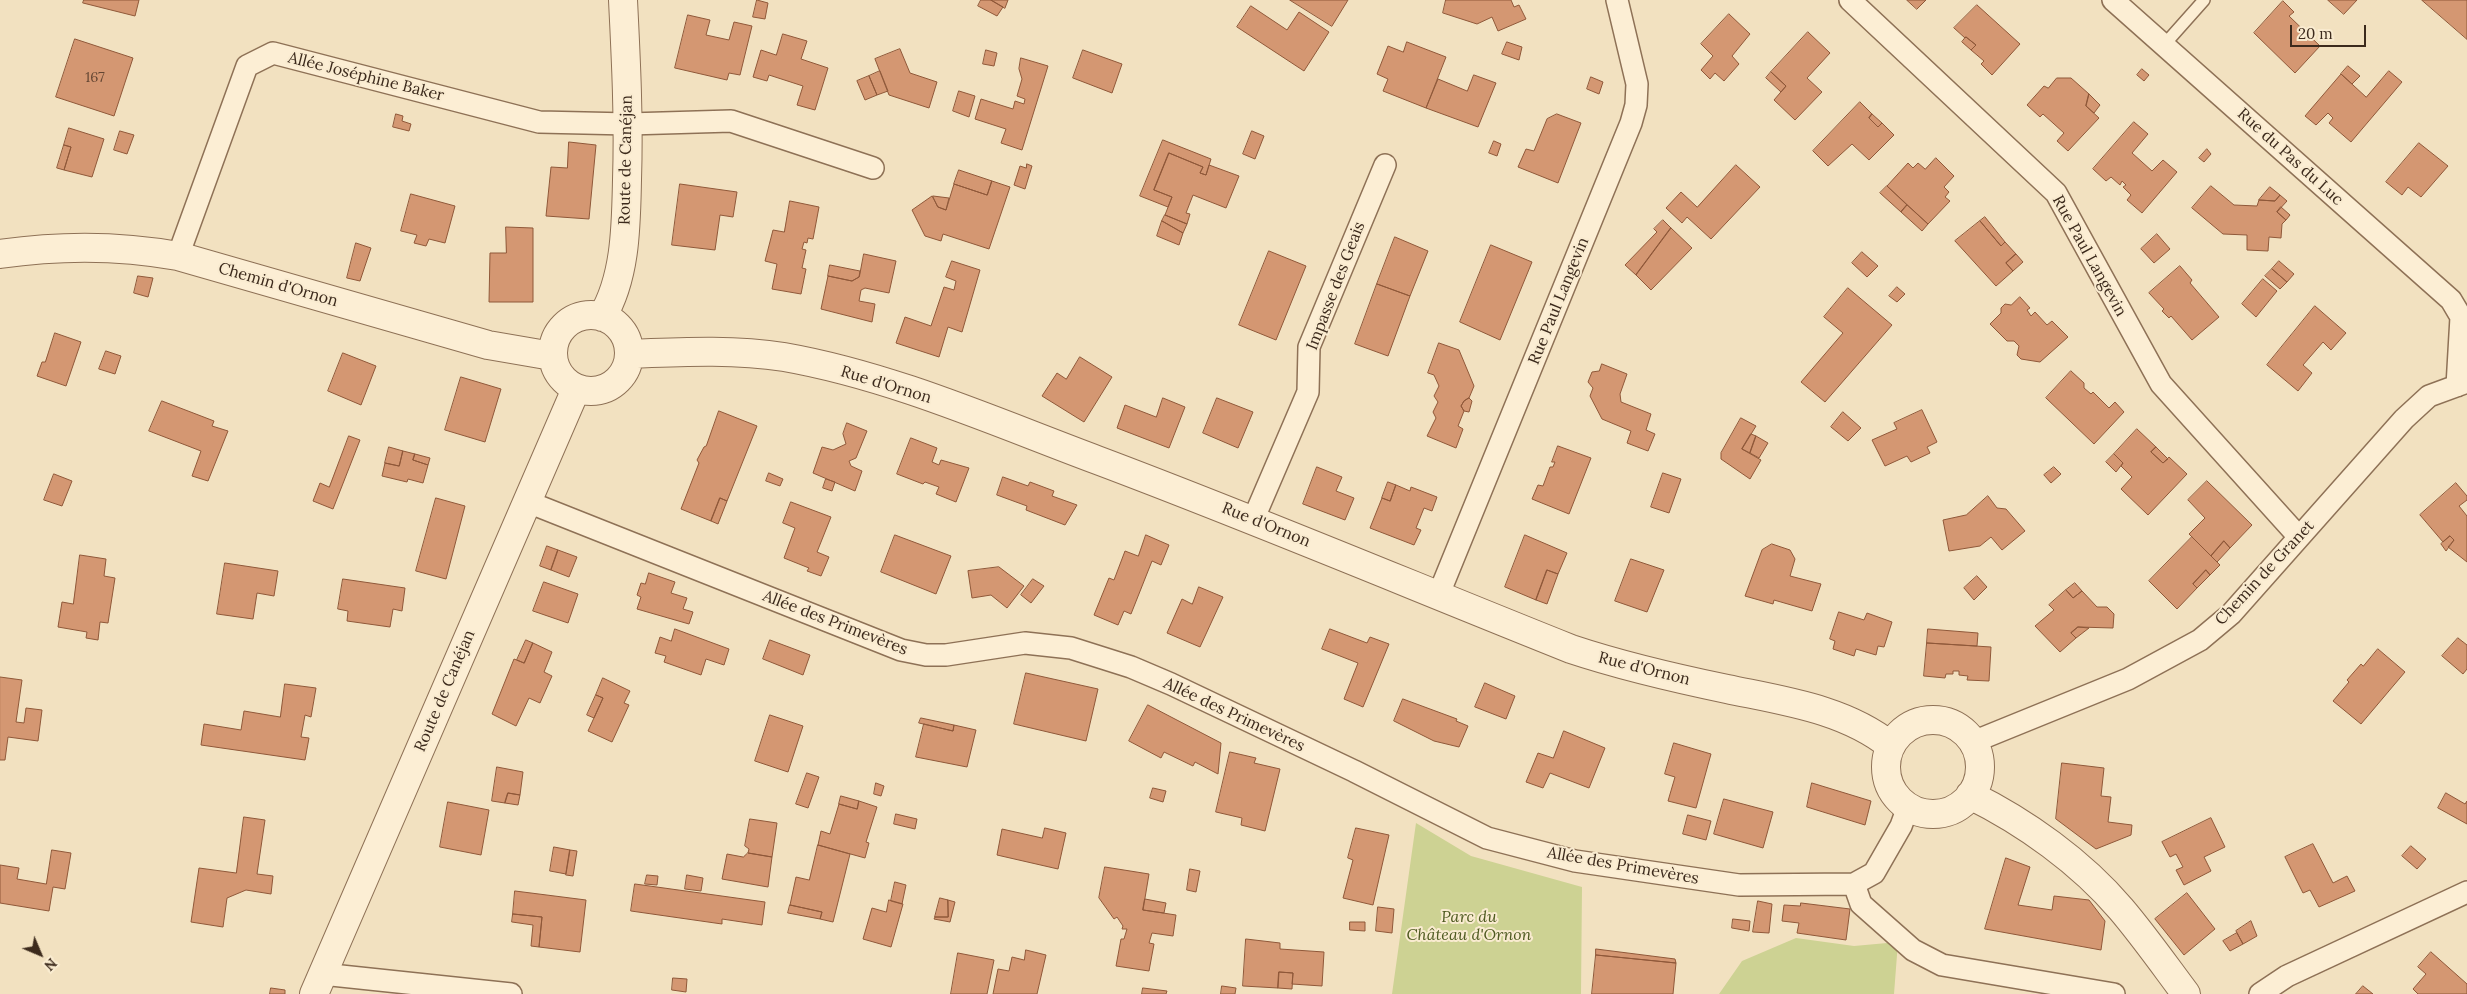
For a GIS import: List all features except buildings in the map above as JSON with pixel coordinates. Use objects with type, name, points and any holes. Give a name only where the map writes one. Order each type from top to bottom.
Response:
[{"type":"street","name":"Route de Canéjan","points":[[602,317],[612,301],[622,254],[626,218],[629,124],[623,0]]},
{"type":"street","name":"Rue Paul Langevin","points":[[1438,596],[1631,123],[1636,105],[1637,84],[1617,0]]},
{"type":"street","name":"Rue Paul Langevin","points":[[1850,0],[2056,193],[2161,384],[2299,537]]},
{"type":"street","name":"Rue du Pas du Luc","points":[[2113,0],[2451,300],[2464,320]]},
{"type":"street","name":"Allée Joséphine Baker","points":[[178,256],[247,66],[273,53],[539,122],[629,124],[731,122],[874,168]]},
{"type":"street","name":"Impasse des Geais","points":[[1253,520],[1308,392],[1309,347],[1385,165]]},
{"type":"street","name":"Chemin d'Ornon","points":[[0,254],[53,247],[82,246],[119,247],[178,256],[488,345],[552,356]]},
{"type":"street","points":[[590,315],[611,321],[624,335],[629,354],[626,366],[620,377],[611,385],[600,390],[588,391],[576,388],[560,376],[552,356],[559,332],[567,324],[578,318],[590,315]]},
{"type":"street","points":[[2462,384],[2464,320]]},
{"type":"street","name":"Rue d'Ornon","points":[[629,354],[722,352],[784,357],[894,385],[1253,520],[1571,649],[1624,666],[1798,704],[1853,721],[1876,733],[1891,746]]},
{"type":"street","name":"Chemin de Granet","points":[[1973,742],[2128,679],[2200,640],[2231,614],[2404,419],[2429,396],[2462,384]]},
{"type":"street","name":"Route de Canéjan","points":[[318,984],[576,388]]},
{"type":"street","name":"Allée des Primevères","points":[[528,502],[901,650],[926,655],[946,656],[1025,643],[1045,644],[1071,648],[1131,667],[1354,771],[1486,838],[1574,861],[1739,885],[1854,884]]},
{"type":"street","points":[[1931,720],[1952,724],[1964,732],[1973,742],[1980,769],[1977,783],[1970,795],[1960,805],[1948,811],[1934,814],[1921,812],[1908,807],[1892,790],[1888,780],[1887,756],[1899,734],[1911,726],[1931,720]]},
{"type":"street","points":[[1970,795],[2001,810],[2087,875],[2120,908],[2186,994]]},
{"type":"street","points":[[1908,807],[1901,826],[1874,873],[1854,884],[1861,904],[1913,950],[1942,965],[2114,994]]},
{"type":"street","points":[[2260,994],[2287,976],[2467,892]]},
{"type":"street","points":[[318,984],[511,994]]},
{"type":"lane","points":[[2164,45],[2204,0]]},
{"type":"green space","name":"Parc du Château d'Ornon","points":[[1416,823],[1471,856],[1582,887],[1581,994],[1392,994]]},
{"type":"green space","points":[[1796,938],[1854,946],[1898,942],[1894,994],[1719,994],[1742,961]]}]
